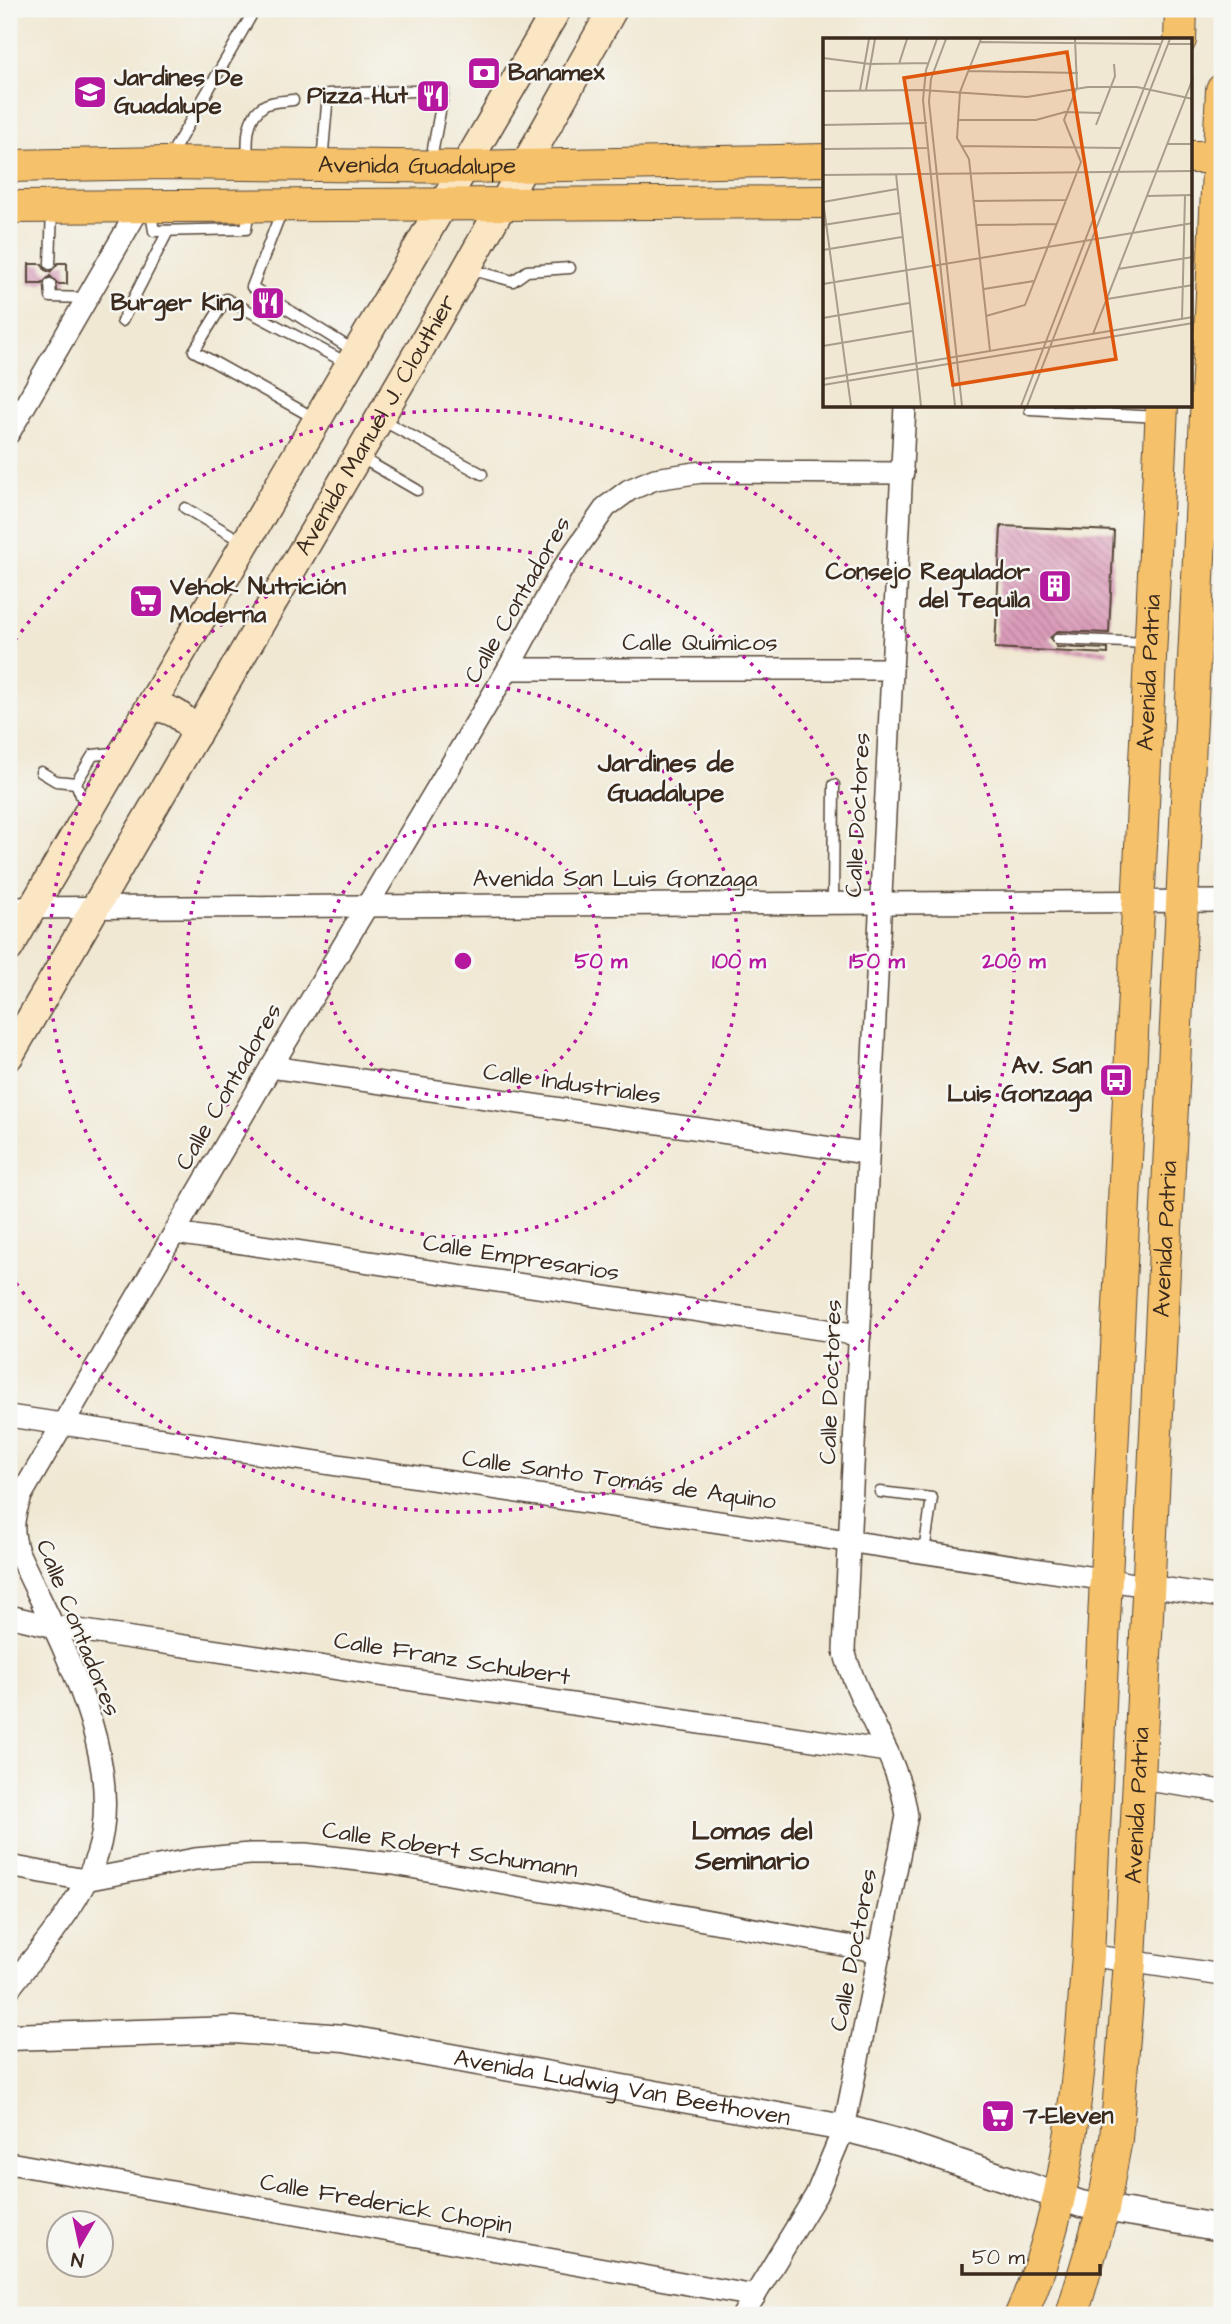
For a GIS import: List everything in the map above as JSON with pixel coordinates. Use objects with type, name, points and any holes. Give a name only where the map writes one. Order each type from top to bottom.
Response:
[{"type":"main road","points":[[9,948],[20,908],[89,812],[557,9]]},
{"type":"main road","name":"Avenida Manuel J. Clouthier","points":[[9,1056],[380,419],[612,9]]},
{"type":"main road","name":"Avenida Patria","points":[[1072,2315],[1103,2209],[1116,2139],[1130,1961],[1182,902],[1211,157],[1222,104],[1222,90]]},
{"type":"main road","name":"Avenida Guadalupe","points":[[9,166],[165,163],[465,167],[823,160]]},
{"type":"main road","name":"Avenida Guadalupe","points":[[9,207],[823,202]]},
{"type":"main road","name":"Avenida Patria","points":[[1021,2315],[1035,2284],[1061,2197],[1075,2117],[1088,1955],[1162,412]]},
{"type":"main road","points":[[151,708],[174,712],[187,720],[196,735]]},
{"type":"street","points":[[9,433],[87,298],[145,205]]},
{"type":"street","name":"Calle Doctores","points":[[743,2315],[816,2195],[844,2128],[907,1816],[904,1792],[852,1680],[844,1650],[866,1153],[905,408]]},
{"type":"street","name":"Calle Contadores","points":[[9,1989],[61,1919],[85,1880],[97,1855],[104,1792],[100,1762],[81,1695],[18,1552],[13,1535],[13,1516],[22,1494],[271,1067],[508,669],[561,571],[606,507],[629,490],[655,479],[702,472],[902,473]]},
{"type":"street","name":"Calle Químicos","points":[[508,669],[891,669]]},
{"type":"street","name":"Avenida San Luis Gonzaga","points":[[20,908],[1222,901]]},
{"type":"street","name":"Calle Industriales","points":[[271,1067],[866,1153]]},
{"type":"street","name":"Calle Empresarios","points":[[174,1233],[860,1335]]},
{"type":"street","name":"Calle Santo Tomás de Aquino","points":[[9,1416],[1222,1597]]},
{"type":"street","name":"Calle Franz Schubert","points":[[9,1616],[51,1626],[887,1751]]},
{"type":"street","points":[[1140,1779],[1222,1791]]},
{"type":"street","name":"Calle Robert Schumann","points":[[9,1866],[85,1880],[195,1859],[250,1854],[305,1854],[394,1864],[881,1952]]},
{"type":"street","points":[[1088,1955],[1222,1975]]},
{"type":"street","name":"Avenida Ludwig Van Beethoven","points":[[9,2037],[234,2030],[331,2037],[844,2128],[901,2143],[1103,2209],[1222,2228]]},
{"type":"street","name":"Calle Frederick Chopin","points":[[9,2163],[755,2295]]},
{"type":"lane","points":[[165,163],[255,9]]},
{"type":"lane","points":[[322,165],[328,94],[444,90],[430,166]]},
{"type":"lane","points":[[248,164],[246,134],[253,119],[266,104],[293,100]]},
{"type":"lane","points":[[284,204],[252,288],[353,358]]},
{"type":"lane","points":[[145,205],[154,231],[168,231],[246,229],[250,205]]},
{"type":"lane","points":[[50,264],[52,206]]},
{"type":"lane","points":[[122,321],[168,231]]},
{"type":"lane","points":[[466,268],[513,281],[527,271],[570,268]]},
{"type":"lane","points":[[50,284],[51,297],[87,298]]},
{"type":"lane","points":[[318,420],[194,351],[226,299],[353,358]]},
{"type":"lane","points":[[1030,410],[1162,412]]},
{"type":"lane","points":[[380,419],[482,474]]},
{"type":"lane","points":[[358,456],[417,490]]},
{"type":"lane","points":[[185,508],[246,544]]},
{"type":"lane","points":[[1058,639],[1151,643]]},
{"type":"lane","points":[[76,783],[93,755],[124,752]]},
{"type":"lane","points":[[41,772],[56,781],[76,783]]},
{"type":"lane","points":[[76,783],[89,812]]},
{"type":"lane","points":[[833,904],[835,785]]},
{"type":"lane","points":[[880,1492],[932,1498],[924,1552]]},
{"type":"building","points":[[58,263],[67,263],[67,284],[58,284],[50,276],[42,284],[29,284],[29,264],[42,264],[45,270],[50,272]]},
{"type":"building","name":"Consejo Regulador del Tequila","points":[[1001,526],[1114,531],[1109,633],[1058,631],[1050,638],[1057,647],[1108,649],[1108,654],[995,648]]},
{"type":"place","name":"Banamex","points":[[484,73]]},
{"type":"place","name":"Jardines De Guadalupe","points":[[90,92]]},
{"type":"place","name":"Pizza Hut","points":[[433,96]]},
{"type":"place","name":"Burger King","points":[[268,303]]},
{"type":"place","name":"Consejo Regulador del Tequila","points":[[1055,586]]},
{"type":"place","name":"Vehok Nutrición Moderna","points":[[146,601]]},
{"type":"place","name":"Av. San Luis Gonzaga","points":[[1116,1080]]},
{"type":"place","name":"7-Eleven","points":[[998,2116]]},
{"type":"district","name":"Jardines de Guadalupe","points":[[666,778]]},
{"type":"district","name":"Lomas del Seminario","points":[[752,1846]]}]
